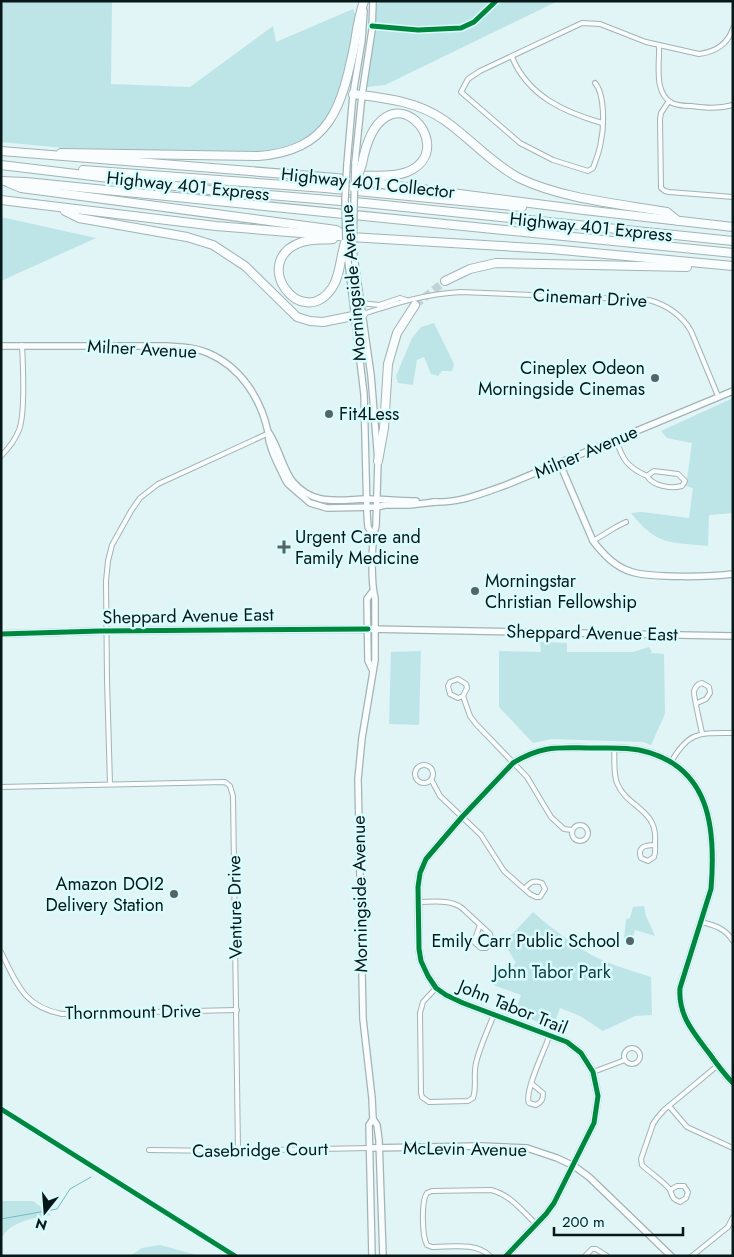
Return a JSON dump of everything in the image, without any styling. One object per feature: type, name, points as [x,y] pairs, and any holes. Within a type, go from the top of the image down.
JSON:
[{"type":"highway","points":[[34,154],[77,152],[258,156],[276,155],[302,147],[319,134],[333,116],[344,87],[355,42],[358,17],[364,1]]},
{"type":"highway","points":[[357,95],[404,102],[444,119],[506,170],[532,184],[570,194],[668,212],[678,221]]},
{"type":"highway","points":[[336,178],[344,176],[394,174],[406,172],[415,167],[423,159],[427,149],[427,142],[424,130],[413,118],[405,114],[396,114],[381,119],[370,134],[365,146],[359,164],[354,188]]},
{"type":"highway","name":"Highway 401 Collector","points":[[1,152],[336,178],[733,227]]},
{"type":"highway","points":[[1,165],[325,188],[574,212],[584,210]]},
{"type":"highway","name":"Highway 401 Express","points":[[1,165],[209,190],[365,203],[733,241]]},
{"type":"highway","points":[[3,182],[21,188],[336,230],[347,245]]},
{"type":"highway","name":"Highway 401 Express","points":[[3,182],[26,182],[733,253]]},
{"type":"highway","points":[[1,200],[207,225],[347,245]]},
{"type":"highway","points":[[58,207],[79,218],[187,237],[213,245],[245,266],[297,318],[323,322],[363,314]]},
{"type":"highway","points":[[347,245],[333,287],[319,300],[310,302],[299,301],[289,295],[281,284],[278,273],[281,259],[291,247],[304,241],[347,245],[551,249],[733,267]]},
{"type":"highway","points":[[445,281],[470,269],[496,263],[733,267]]},
{"type":"highway","points":[[378,461],[384,428],[388,364],[397,333],[415,305]]},
{"type":"main road","name":"Morningside Avenue","points":[[364,1],[357,95],[347,164],[347,245],[364,394],[368,527],[373,535]]},
{"type":"main road","name":"Morningside Avenue","points":[[359,164],[357,95],[372,30],[373,1]]},
{"type":"main road","name":"Morningside Avenue","points":[[354,188],[347,245],[363,314],[371,375],[378,461],[376,526],[373,535],[375,660],[362,738],[358,784],[362,1012],[372,1098],[372,1119],[369,1125],[372,1256]]},
{"type":"main road","name":"Milner Avenue","points":[[1,346],[167,346],[208,352],[225,362],[238,373],[256,398],[269,434],[270,444],[284,479],[310,503],[327,508],[377,507],[436,502]]},
{"type":"main road","name":"Milner Avenue","points":[[269,434],[275,442],[292,480],[301,489],[314,497],[324,500],[367,499],[450,502],[470,498],[560,464],[733,391]]},
{"type":"main road","points":[[560,464],[594,542],[611,562],[631,572],[658,575],[733,574]]},
{"type":"main road","name":"Morningside Avenue","points":[[372,669],[368,661],[367,599],[373,590]]},
{"type":"main road","name":"Sheppard Avenue East","points":[[1,634],[107,631],[375,629],[733,636]]},
{"type":"main road","name":"John Tabor Trail","points":[[506,1256],[554,1203],[591,1131],[596,1114],[598,1096],[593,1072],[581,1053],[567,1042],[454,999],[436,988],[421,961],[418,902],[420,873],[426,860],[462,817],[513,762],[530,753],[548,747],[639,750],[671,762],[693,781],[705,803],[710,819],[712,877],[711,890],[682,980],[680,1002],[688,1025],[733,1083]]},
{"type":"main road","name":"Morningside Avenue","points":[[372,1119],[377,1125],[379,1148],[383,1256]]},
{"type":"main road","name":"McLevin Avenue","points":[[370,1148],[521,1147],[540,1151],[574,1166],[598,1184],[671,1256]]},
{"type":"street","points":[[595,83],[601,95],[601,143],[591,170],[586,171],[553,160],[525,146],[461,92],[468,79],[475,74],[569,28],[587,22],[600,24],[646,42],[699,54],[707,53],[723,44],[730,36],[733,28]]},
{"type":"street","points":[[659,45],[659,82],[661,90],[669,102],[678,105],[714,109],[733,105]]},
{"type":"street","points":[[512,57],[523,78],[548,102],[573,114],[602,123]]},
{"type":"street","points":[[669,102],[660,116],[660,186],[662,190],[733,197]]},
{"type":"street","name":"Cinemart Drive","points":[[363,314],[434,294],[462,292],[649,300],[669,308],[687,323],[718,396]]},
{"type":"street","name":"Cinemart Drive","points":[[361,303],[379,305],[400,298],[408,300]]},
{"type":"street","points":[[1,456],[7,450],[19,430],[22,413],[22,345]]},
{"type":"street","points":[[1,787],[110,784],[107,631],[108,561],[112,545],[140,498],[158,484],[269,434]]},
{"type":"street","points":[[616,440],[626,463],[634,470],[647,476],[654,484],[676,487],[682,486],[685,481],[678,474],[654,471],[647,476]]},
{"type":"street","points":[[594,542],[616,526],[626,522]]},
{"type":"street","points":[[463,696],[458,698],[450,694],[448,686],[454,679],[462,680],[467,688],[463,696],[470,716],[527,777],[551,817],[564,828],[572,830]]},
{"type":"street","points":[[697,703],[706,699],[710,693],[709,687],[706,684],[699,684],[694,691],[693,698],[697,703],[702,733]]},
{"type":"street","points":[[671,762],[685,742],[702,733],[733,733]]},
{"type":"street","points":[[614,748],[615,774],[618,785],[653,823],[656,853],[652,860],[644,861],[639,854],[641,848],[655,844]]},
{"type":"street","points":[[432,780],[428,782],[418,780],[416,778],[417,768],[423,765],[430,767],[433,776],[432,780],[440,796],[481,835],[504,871],[524,889],[531,895],[538,897],[543,894],[545,889],[542,883],[535,881],[531,882],[524,889]]},
{"type":"street","name":"Venture Drive","points":[[110,784],[225,782],[230,786],[233,796],[238,1150]]},
{"type":"street","points":[[582,825],[587,829],[587,835],[583,840],[578,840],[573,837],[572,830],[576,826],[582,825]]},
{"type":"street","points":[[418,902],[452,902],[462,908],[490,934],[492,938],[491,944],[486,948],[481,948],[475,943],[480,925]]},
{"type":"street","points":[[701,922],[722,929],[733,940]]},
{"type":"street","name":"Thornmount Drive","points":[[1,952],[19,988],[30,1001],[48,1011],[62,1014],[237,1010]]},
{"type":"street","points":[[436,988],[423,1002],[420,1012],[421,1093],[422,1097],[428,1102],[468,1102],[473,1098],[475,1092],[476,1061],[494,1014]]},
{"type":"street","points":[[532,1084],[543,1093],[541,1102],[536,1105],[529,1102],[528,1099],[532,1084],[549,1034]]},
{"type":"street","points":[[629,1049],[637,1050],[641,1055],[639,1061],[635,1064],[628,1063],[625,1060],[625,1052],[629,1049]]},
{"type":"street","points":[[593,1072],[625,1060]]},
{"type":"street","points":[[670,1190],[677,1186],[684,1186],[688,1192],[686,1198],[682,1201],[677,1201],[671,1197],[670,1190],[646,1169],[641,1162],[653,1124],[669,1106],[718,1066]]},
{"type":"street","points":[[669,1106],[687,1128],[733,1148]]},
{"type":"street","name":"Casebridge Court","points":[[149,1150],[370,1148]]},
{"type":"street","points":[[490,1256],[485,1251],[476,1247],[432,1247],[427,1245],[424,1236],[424,1200],[427,1193],[432,1191],[491,1190],[510,1198],[536,1224]]},
{"type":"street","points":[[692,1256],[728,1227],[733,1217]]},
{"type":"street","points":[[585,1256],[592,1249],[596,1248],[607,1256]]},
{"type":"green space","points":[[1,1],[112,1],[111,84],[190,87],[273,26],[276,42],[353,9],[357,19],[339,89],[329,116],[308,138],[280,150],[259,152],[64,148],[1,142]]},
{"type":"green space","points":[[383,1],[558,1],[385,85],[366,87],[377,4]]},
{"type":"green space","points":[[1,217],[96,238],[1,281]]},
{"type":"green space","points":[[434,323],[454,364],[452,371],[442,371],[438,376],[431,374],[424,357],[417,360],[413,385],[398,383],[396,376],[412,338],[421,327]]},
{"type":"green space","points":[[733,398],[733,513],[709,515],[708,546],[674,543],[657,537],[640,524],[631,513],[642,512],[689,518],[693,488],[686,486],[692,443],[667,438],[661,431]]},
{"type":"green space","points":[[540,642],[567,643],[567,652],[633,652],[649,647],[652,652],[650,653],[664,654],[665,714],[651,745],[643,742],[552,739],[533,743],[499,707],[499,651],[541,652]]},
{"type":"green space","points":[[421,651],[419,725],[389,724],[391,652]]},
{"type":"green space","points":[[644,906],[646,916],[655,936],[635,930],[632,941],[634,942],[633,946],[624,938],[626,919],[630,918],[633,907]]},
{"type":"green space","name":"John Tabor Park","points":[[533,912],[578,947],[597,958],[651,977],[652,1015],[635,1016],[603,1031],[580,1016],[560,1008],[553,1028],[515,1013],[521,995],[493,985],[516,963],[504,943]]},
{"type":"green space","points":[[1,1201],[33,1201],[51,1215],[16,1224],[1,1239]]},
{"type":"green space","points":[[160,1245],[200,1256],[130,1256],[142,1248]]},
{"type":"waterway","points":[[1,1219],[57,1209],[70,1189],[91,1177]]},
{"type":"tunnel","points":[[415,305],[445,281]]},
{"type":"cycle path","points":[[372,26],[418,30],[461,28],[474,22],[496,1]]},
{"type":"cycle path","points":[[1,634],[100,631],[368,629]]},
{"type":"cycle path","points":[[506,1256],[554,1203],[594,1123],[598,1096],[593,1072],[581,1053],[567,1042],[463,1003],[436,988],[421,961],[419,949],[418,887],[420,873],[426,859],[462,817],[513,763],[534,753],[552,748],[634,749],[663,758],[681,770],[695,785],[704,803],[709,823],[712,844],[711,889],[680,988],[681,1007],[692,1030],[733,1083]]},
{"type":"cycle path","points":[[1,1109],[235,1256]]},
{"type":"place","name":"Cineplex Odeon Morningside Cinemas","points":[[655,378]]},
{"type":"place","name":"Fit4Less","points":[[329,414]]},
{"type":"place","name":"Urgent Care and Family Medicine","points":[[284,547]]},
{"type":"place","name":"Morningstar Christian Fellowship","points":[[475,591]]},
{"type":"place","name":"Amazon DOI2 Delivery Station","points":[[174,894]]},
{"type":"place","name":"Emily Carr Public School","points":[[630,941]]}]
